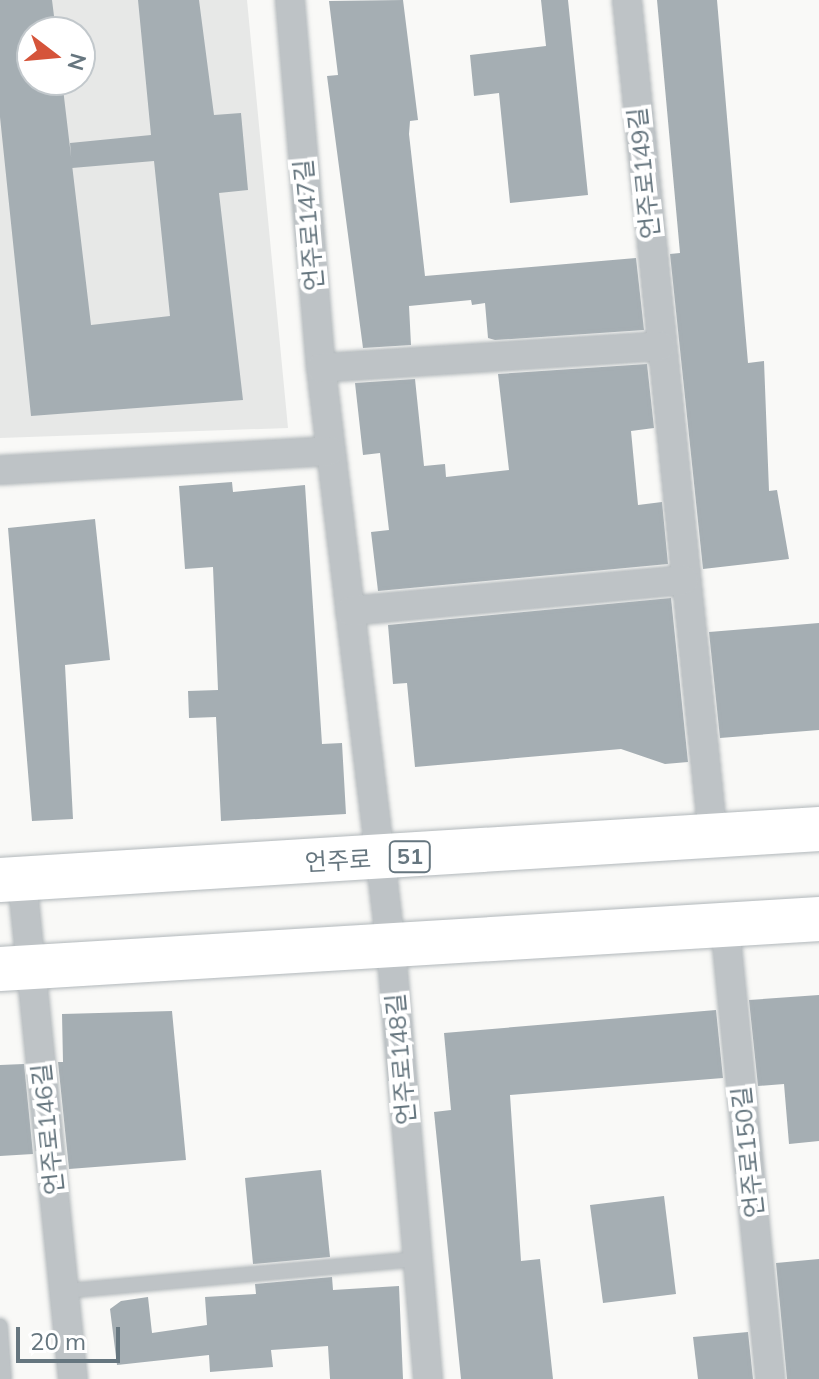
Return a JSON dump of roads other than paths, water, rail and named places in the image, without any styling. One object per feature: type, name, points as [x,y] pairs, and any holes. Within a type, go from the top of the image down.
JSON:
[{"type":"main road","name":"언주로","points":[[11,880],[819,829]]},
{"type":"main road","points":[[15,968],[819,919]]},
{"type":"street","name":"언주로147길","points":[[290,0],[329,451],[380,859]]},
{"type":"street","name":"언주로149길","points":[[627,0],[684,580],[713,836]]},
{"type":"street","points":[[321,368],[660,346]]},
{"type":"street","points":[[0,470],[329,451]]},
{"type":"street","points":[[350,611],[684,580]]},
{"type":"street","name":"언주로148길","points":[[380,859],[420,1259],[428,1379]]},
{"type":"street","name":"언주로146길","points":[[11,880],[15,968],[66,1291],[73,1379]]},
{"type":"street","name":"언주로150길","points":[[725,926],[770,1379]]},
{"type":"lane","points":[[66,1291],[420,1259]]},
{"type":"lane","points":[[0,1326],[4,1379]]}]
